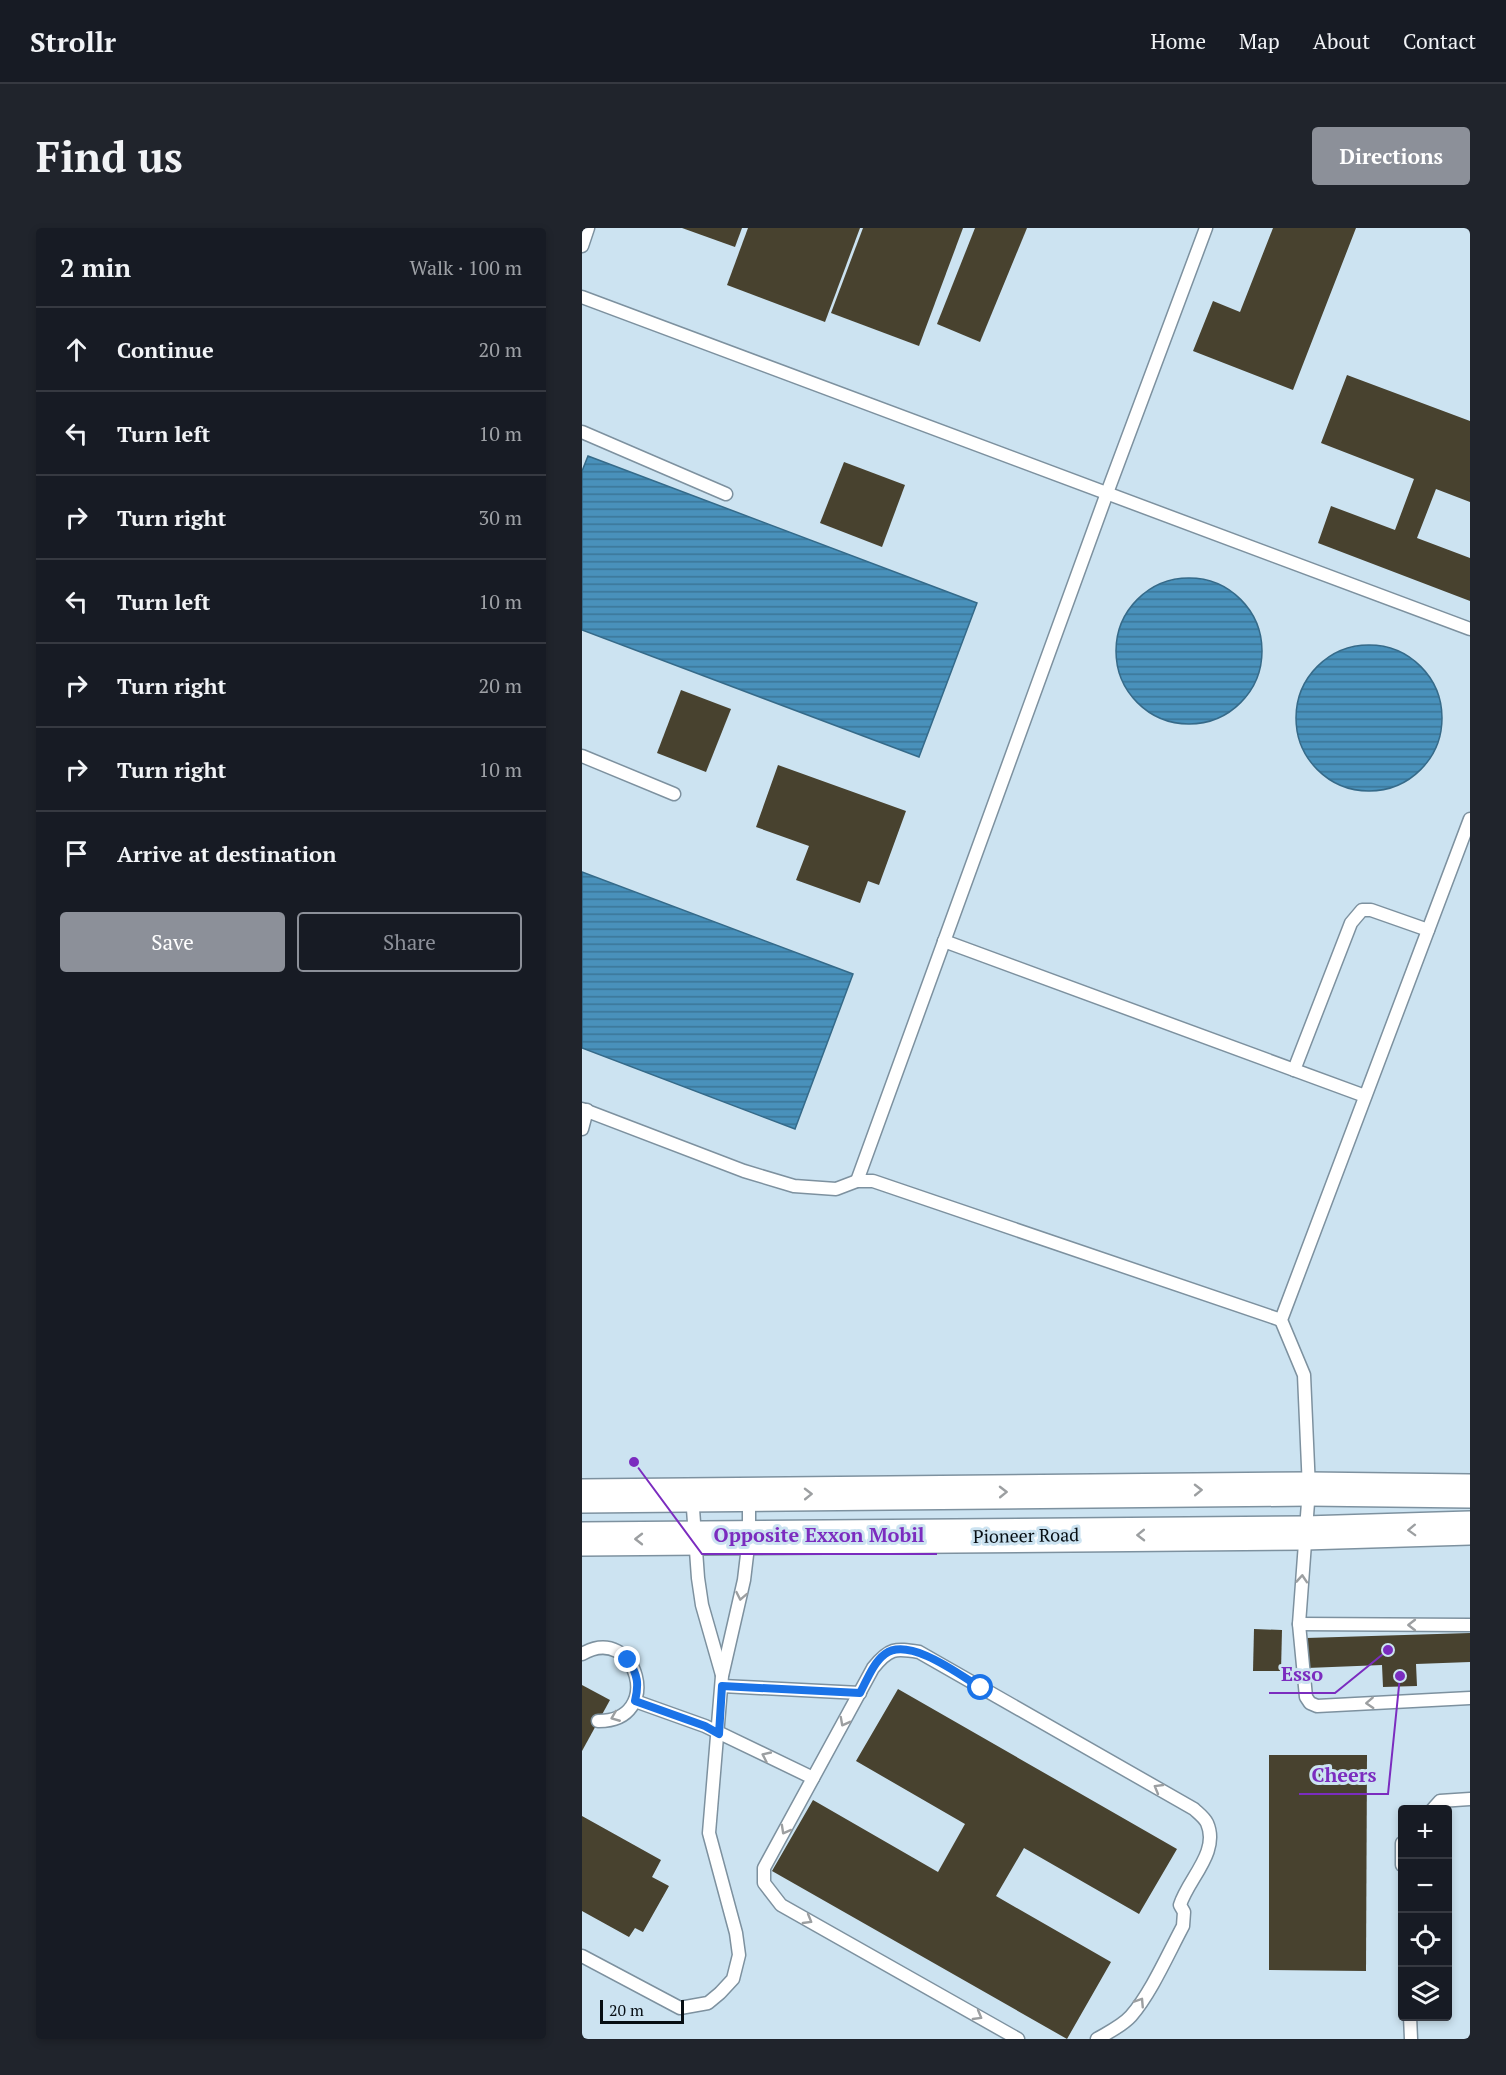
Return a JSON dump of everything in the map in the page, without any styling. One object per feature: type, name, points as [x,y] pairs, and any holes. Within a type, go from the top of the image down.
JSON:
[{"type":"main road","points":[[582,1496],[1309,1489],[1470,1491]]},
{"type":"main road","name":"Pioneer Road","points":[[582,1539],[1305,1533],[1470,1528]]},
{"type":"lane","points":[[582,246],[588,228]]},
{"type":"lane","points":[[857,1181],[1206,228]]},
{"type":"lane","points":[[582,297],[1470,629]]},
{"type":"lane","points":[[582,432],[726,494]]},
{"type":"lane","points":[[582,756],[674,794]]},
{"type":"lane","points":[[1470,819],[1281,1320],[1304,1376],[1309,1489],[1299,1624],[1304,1690],[1310,1703],[1317,1706],[1470,1698]]},
{"type":"lane","points":[[1294,1070],[1350,922],[1362,910],[1371,910],[1428,930]]},
{"type":"lane","points":[[944,941],[1365,1096]]},
{"type":"lane","points":[[582,1129],[585,1109],[744,1171],[794,1186],[836,1189],[857,1181],[873,1181],[1281,1320]]},
{"type":"lane","points":[[582,1956],[680,2008],[708,2003],[733,1979],[739,1955],[736,1933],[709,1833],[722,1681],[742,1590],[749,1538],[749,1494]]},
{"type":"lane","points":[[692,1495],[702,1605],[722,1681]]},
{"type":"lane","points":[[1299,1624],[1470,1625]]},
{"type":"lane","points":[[582,1654],[589,1650],[603,1648],[617,1652],[628,1660],[636,1672],[638,1687],[635,1701],[626,1712],[614,1720],[598,1721]]},
{"type":"lane","points":[[1018,2039],[781,1905],[764,1883],[764,1868],[873,1668],[884,1655],[892,1650],[903,1649],[919,1652],[1194,1809],[1206,1821],[1211,1837],[1206,1855],[1182,1897],[1180,1905],[1184,1912],[1183,1926],[1142,2001],[1131,2016],[1116,2029],[1096,2039]]},
{"type":"lane","points":[[722,1681],[860,1693]]},
{"type":"lane","points":[[635,1701],[705,1726],[813,1778]]},
{"type":"lane","points":[[1436,1805],[1440,1801],[1470,1799]]},
{"type":"lane","points":[[1410,2021],[1411,2039]]},
{"type":"water","points":[[588,456],[977,603],[919,757],[582,630],[582,471]]},
{"type":"water","points":[[1189,578],[1217,583],[1241,599],[1257,623],[1262,651],[1257,679],[1241,703],[1217,719],[1189,724],[1161,719],[1137,703],[1121,679],[1116,651],[1121,623],[1137,599],[1161,583]]},
{"type":"water","points":[[1369,645],[1397,650],[1421,666],[1437,690],[1442,718],[1437,746],[1421,770],[1397,786],[1369,791],[1341,786],[1317,770],[1301,746],[1296,718],[1301,690],[1317,666],[1341,650]]},
{"type":"water","points":[[582,872],[853,974],[795,1129],[582,1048]]},
{"type":"building","points":[[682,228],[742,228],[735,247]]},
{"type":"building","points":[[748,228],[860,228],[825,322],[727,285]]},
{"type":"building","points":[[863,228],[963,228],[919,346],[831,313]]},
{"type":"building","points":[[975,228],[1027,228],[980,342],[937,324]]},
{"type":"building","points":[[1273,228],[1356,228],[1293,390],[1193,351],[1213,301],[1240,312]]},
{"type":"building","points":[[1347,375],[1470,421],[1470,502],[1436,489],[1417,538],[1470,558],[1470,601],[1318,543],[1331,506],[1395,530],[1414,479],[1321,443]]},
{"type":"building","points":[[844,462],[905,485],[882,547],[820,523]]},
{"type":"building","points":[[681,690],[731,709],[706,772],[657,753]]},
{"type":"building","points":[[778,765],[906,811],[879,885],[868,881],[860,903],[796,880],[809,846],[756,827]]},
{"type":"building","points":[[1254,1629],[1282,1630],[1281,1671],[1253,1671]]},
{"type":"building","points":[[1470,1633],[1470,1662],[1416,1664],[1417,1686],[1383,1687],[1382,1665],[1307,1668],[1306,1638]]},
{"type":"building","points":[[582,1685],[610,1700],[582,1751]]},
{"type":"building","points":[[898,1689],[1177,1849],[1139,1914],[1024,1848],[996,1896],[1111,1962],[1067,2039],[772,1871],[813,1800],[938,1872],[965,1824],[856,1761]]},
{"type":"building","points":[[1269,1755],[1367,1755],[1366,1971],[1269,1970]]},
{"type":"building","points":[[582,1816],[661,1860],[652,1877],[669,1886],[643,1932],[635,1928],[629,1937],[582,1911]]},
{"type":"place","name":"Opposite Exxon Mobil","points":[[634,1462]]},
{"type":"place","name":"Esso","points":[[1388,1650]]},
{"type":"place","name":"Cheers","points":[[1400,1676]]},
{"type":"route","points":[[628,1660],[636,1672],[638,1687],[635,1701],[705,1726],[719,1734],[722,1686],[860,1693],[873,1668],[884,1655],[892,1650],[903,1649],[919,1652],[981,1688]]}]
